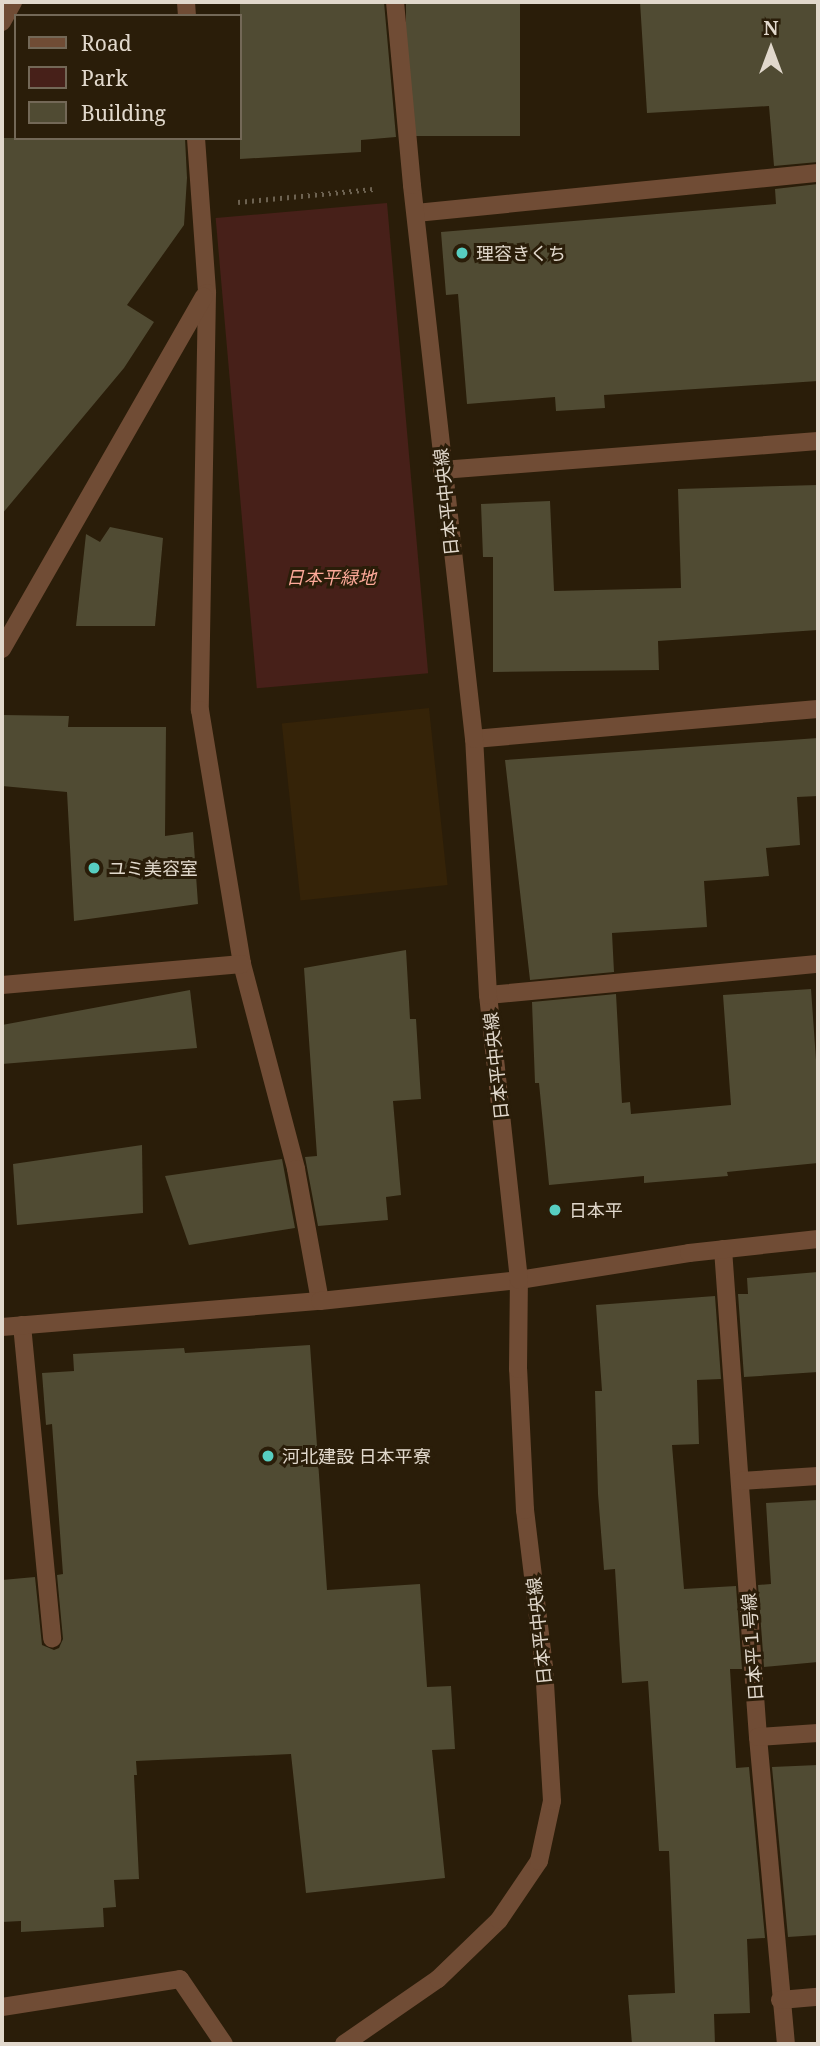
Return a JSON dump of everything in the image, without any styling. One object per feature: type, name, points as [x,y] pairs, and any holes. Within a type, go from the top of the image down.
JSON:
[{"type":"street","points":[[2,22],[13,2]]},
{"type":"street","name":"日本平中央線","points":[[344,2044],[438,1979],[499,1920],[539,1861],[552,1801],[544,1667],[525,1510],[518,1369],[519,1280],[488,995],[474,739],[442,470],[395,2]]},
{"type":"street","points":[[196,140],[206,293],[200,710],[242,964],[296,1169],[320,1301]]},
{"type":"street","points":[[416,213],[818,173]]},
{"type":"street","points":[[2,649],[206,293]]},
{"type":"street","points":[[442,470],[818,441]]},
{"type":"street","points":[[474,739],[818,709]]},
{"type":"street","points":[[2,985],[242,964]]},
{"type":"street","points":[[488,995],[818,964]]},
{"type":"street","points":[[2,1327],[320,1301],[519,1280],[723,1249],[818,1239]]},
{"type":"street","name":"日本平１号線","points":[[723,1249],[758,1737],[786,2044]]},
{"type":"street","points":[[22,1325],[52,1639]]},
{"type":"street","points":[[741,1481],[818,1476]]},
{"type":"street","points":[[758,1737],[818,1733]]},
{"type":"street","points":[[2,2007],[180,1979],[224,2044]]},
{"type":"street","points":[[780,2000],[818,1997]]},
{"type":"path","points":[[201,205],[412,185]]},
{"type":"shaded area","points":[[429,708],[448,885],[300,900],[282,723]]},
{"type":"green space","name":"日本平緑地","points":[[387,203],[428,673],[257,688],[216,218]]},
{"type":"building","points":[[240,2],[384,2],[396,137],[361,140],[361,152],[240,159]]},
{"type":"building","points":[[406,2],[520,2],[520,136],[406,136]]},
{"type":"building","points":[[640,2],[818,2],[818,162],[774,166],[769,106],[647,113]]},
{"type":"building","points":[[2,138],[185,140],[187,178],[184,225],[127,305],[154,322],[124,368],[2,514]]},
{"type":"building","points":[[818,184],[818,381],[604,395],[605,408],[556,411],[555,397],[467,404],[458,294],[446,295],[441,232],[776,204],[775,189]]},
{"type":"building","points":[[818,485],[818,630],[658,641],[659,670],[493,672],[493,557],[483,557],[481,504],[550,501],[554,591],[681,588],[678,489]]},
{"type":"building","points":[[110,527],[163,538],[155,626],[76,626],[86,534],[100,542]]},
{"type":"building","points":[[2,715],[69,716],[68,727],[166,727],[165,836],[193,832],[198,904],[74,921],[67,792],[2,786]]},
{"type":"building","points":[[818,738],[818,796],[797,797],[800,845],[766,848],[769,876],[704,881],[707,927],[612,933],[614,972],[530,980],[505,760]]},
{"type":"building","points":[[406,950],[410,1019],[416,1019],[421,1099],[393,1101],[401,1195],[386,1197],[388,1220],[318,1226],[305,1157],[317,1156],[304,968]]},
{"type":"building","points":[[811,989],[818,1088],[818,1163],[727,1172],[728,1176],[644,1183],[644,1176],[549,1185],[539,1083],[535,1083],[532,1002],[616,994],[622,1103],[630,1102],[631,1114],[731,1105],[723,995]]},
{"type":"building","points":[[190,990],[197,1048],[2,1064],[2,1025]]},
{"type":"building","points":[[142,1145],[143,1213],[17,1225],[13,1164]]},
{"type":"building","points":[[282,1159],[295,1228],[189,1245],[165,1176]]},
{"type":"building","points":[[818,1272],[818,1372],[744,1377],[738,1294],[748,1294],[747,1278]]},
{"type":"building","points":[[715,1296],[721,1379],[697,1380],[699,1444],[672,1445],[684,1589],[736,1586],[742,1669],[730,1669],[736,1768],[749,1767],[765,1938],[747,1939],[750,2013],[714,2014],[715,2044],[632,2044],[628,1995],[675,1993],[669,1851],[659,1851],[648,1681],[622,1683],[615,1569],[604,1570],[598,1494],[595,1391],[602,1391],[596,1305]]},
{"type":"building","points":[[310,1345],[327,1590],[420,1584],[427,1687],[451,1686],[455,1749],[432,1750],[445,1878],[306,1893],[291,1754],[136,1761],[137,1775],[134,1775],[139,1879],[114,1880],[116,1907],[103,1908],[104,1927],[21,1932],[21,1921],[2,1922],[2,1580],[35,1577],[42,1645],[54,1650],[59,1648],[63,1639],[57,1575],[63,1574],[52,1424],[46,1425],[42,1373],[74,1371],[73,1354],[184,1348],[185,1353]]},
{"type":"building","points":[[818,1500],[818,1662],[764,1667],[758,1585],[771,1584],[766,1503]]},
{"type":"building","points":[[818,1765],[818,1935],[788,1937],[772,1767]]},
{"type":"place","name":"理容きくち","points":[[462,253]]},
{"type":"place","name":"ユミ美容室","points":[[94,868]]},
{"type":"place","name":"日本平","points":[[555,1210]]},
{"type":"place","name":"河北建設 日本平寮","points":[[268,1456]]}]
